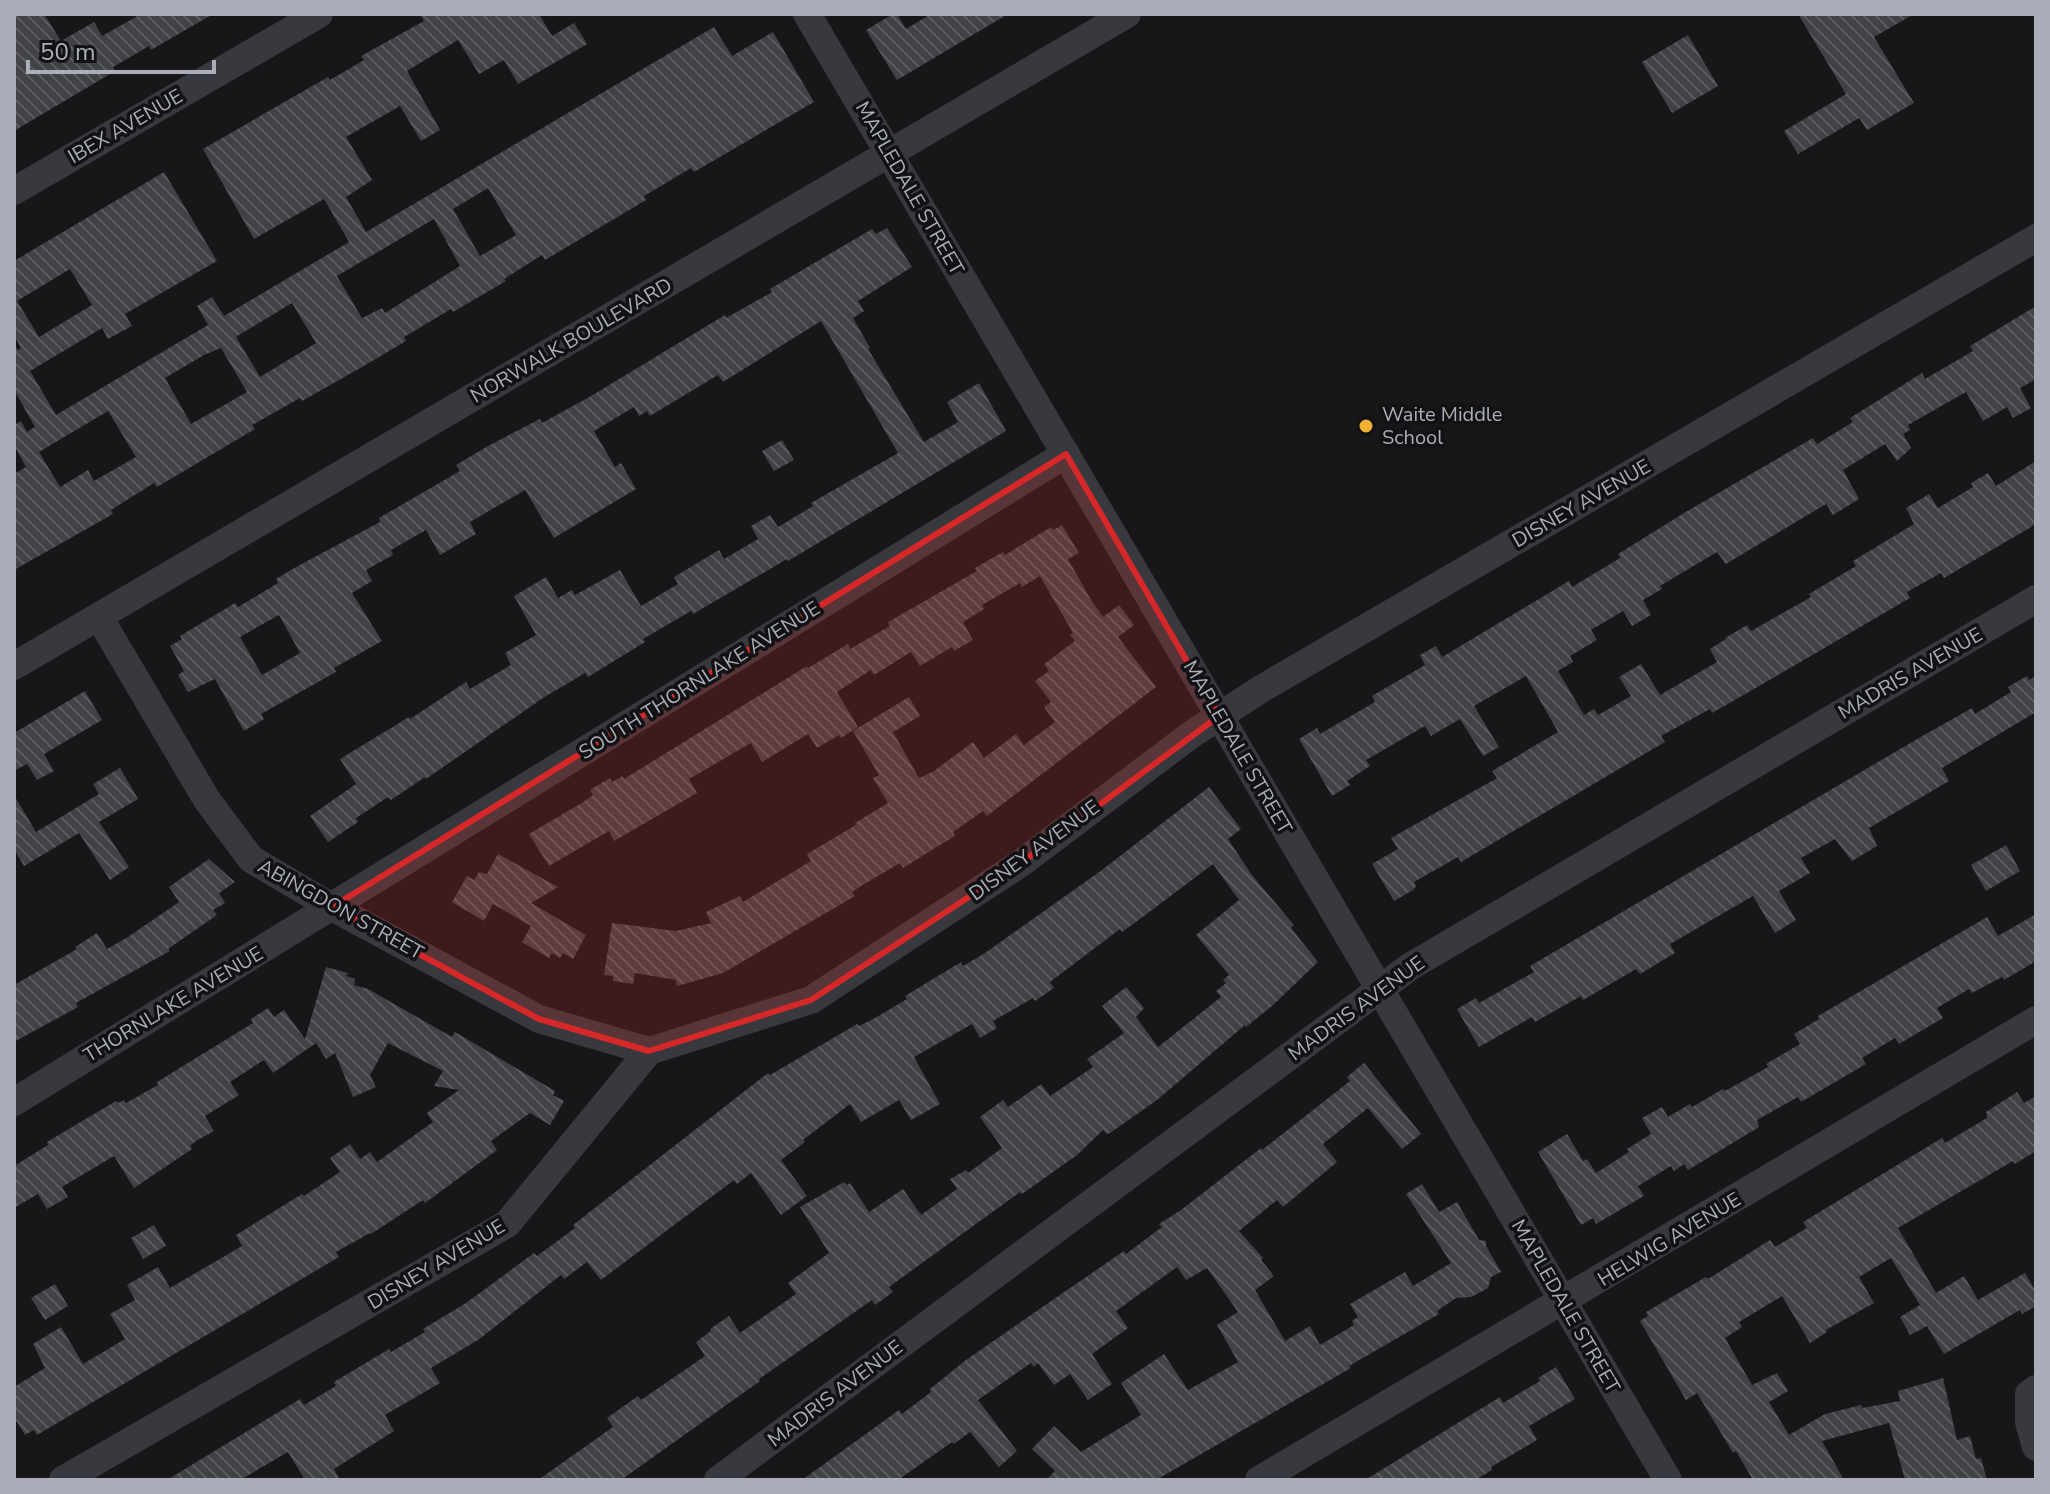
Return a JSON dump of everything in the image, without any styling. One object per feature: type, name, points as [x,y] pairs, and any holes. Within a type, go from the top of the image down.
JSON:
[{"type":"street","name":"IBEX AVENUE","points":[[14,191],[319,14]]},
{"type":"street","name":"MAPLEDALE STREET","points":[[807,14],[1668,1480]]},
{"type":"street","name":"NORWALK BOULEVARD","points":[[14,666],[1127,14]]},
{"type":"street","name":"DISNEY AVENUE","points":[[63,1480],[507,1224],[649,1051],[811,1000],[1021,863],[1219,716],[2036,238]]},
{"type":"street","name":"SOUTH THORNLAKE AVENUE","points":[[332,907],[1066,454]]},
{"type":"street","name":"MADRIS AVENUE","points":[[718,1480],[1411,966],[2036,599]]},
{"type":"street","name":"ABINGDON STREET","points":[[99,617],[207,800],[251,859],[332,907],[539,1019],[649,1051]]},
{"type":"street","name":"THORNLAKE AVENUE","points":[[14,1102],[332,907]]},
{"type":"street","name":"HELWIG AVENUE","points":[[1259,1480],[2036,1020]]},
{"type":"street","points":[[2036,1389],[2029,1394],[2029,1422],[2036,1447]]},
{"type":"highlighted area","points":[[1066,454],[1219,716],[1021,863],[811,1000],[649,1051],[539,1019],[332,907]]},
{"type":"building","points":[[14,14],[44,14],[61,41],[94,22],[102,36],[141,14],[213,14],[151,50],[149,46],[113,67],[115,71],[14,131]]},
{"type":"building","points":[[420,14],[539,14],[552,36],[574,23],[587,44],[518,84],[504,60],[479,74],[458,40],[407,71],[440,130],[421,141],[400,106],[346,137],[372,180],[346,197],[366,232],[714,27],[732,56],[773,32],[814,102],[694,172],[691,168],[644,196],[646,200],[545,260],[542,255],[504,279],[506,281],[404,337],[406,341],[302,401],[300,398],[252,425],[255,429],[157,487],[154,483],[111,510],[113,514],[14,570],[14,474],[26,467],[14,445],[14,425],[21,421],[27,432],[35,427],[14,390],[14,344],[18,350],[21,348],[14,335],[14,261],[164,172],[217,261],[125,314],[132,326],[108,339],[102,328],[30,371],[56,415],[208,325],[197,306],[212,297],[224,316],[349,242],[324,199],[254,239],[203,149],[328,77],[330,80],[364,60],[361,56],[424,21]],"holes":[[[488,188],[516,235],[480,256],[453,209]],[[434,219],[460,266],[385,313],[382,308],[362,318],[337,276]],[[70,269],[92,305],[39,337],[17,301]],[[292,303],[316,343],[260,377],[236,337]],[[221,348],[247,392],[191,424],[165,378]],[[108,411],[136,457],[94,481],[88,470],[60,487],[39,452]]]},
{"type":"building","points":[[897,14],[906,29],[931,14],[1008,14],[897,80],[866,30]]},
{"type":"building","points":[[1798,14],[1914,14],[1874,37],[1914,103],[1867,130],[1859,118],[1798,154],[1784,131],[1846,94]]},
{"type":"building","points":[[1688,35],[1718,86],[1672,113],[1642,62]]},
{"type":"building","points":[[887,228],[912,267],[858,301],[864,311],[853,318],[924,442],[958,422],[947,402],[979,383],[1006,431],[788,561],[643,639],[645,642],[588,677],[585,673],[543,698],[426,779],[391,800],[388,797],[356,818],[358,822],[328,842],[310,816],[356,784],[340,759],[466,682],[470,689],[511,665],[505,653],[536,635],[514,596],[546,577],[558,598],[572,590],[575,595],[620,570],[641,606],[678,584],[674,577],[719,550],[724,559],[758,539],[751,526],[770,515],[778,527],[813,506],[811,503],[898,453],[821,321],[723,382],[718,375],[650,416],[647,411],[639,416],[634,407],[594,431],[615,467],[621,463],[636,489],[554,538],[525,490],[470,522],[476,534],[440,555],[426,530],[391,550],[393,555],[366,570],[372,581],[352,593],[382,641],[334,668],[336,672],[261,714],[264,719],[244,731],[215,679],[188,692],[178,675],[184,671],[170,646],[182,639],[180,636],[235,603],[238,607],[278,583],[276,579],[296,567],[380,522],[379,518],[460,471],[456,465],[488,446],[540,419],[542,423],[591,396],[725,315],[726,318],[772,292],[770,289],[872,229],[876,234]],"holes":[[[279,615],[300,653],[262,675],[240,637]]]},
{"type":"building","points":[[2036,306],[2036,379],[2020,388],[2031,408],[2013,418],[2007,407],[1983,421],[1966,392],[1908,425],[1910,430],[1903,434],[1911,448],[1897,461],[1885,444],[1843,470],[1859,499],[1833,515],[1826,504],[1726,564],[1717,552],[1660,586],[1662,589],[1643,600],[1651,615],[1632,626],[1623,611],[1591,630],[1597,640],[1570,656],[1573,662],[1558,671],[1584,715],[1594,709],[1598,715],[1631,696],[1619,677],[1641,664],[1660,695],[1717,662],[1710,649],[1725,638],[1747,625],[1751,631],[1811,597],[1809,594],[1856,566],[1853,561],[1914,524],[1906,508],[1929,494],[1938,508],[1973,487],[1971,483],[1988,473],[1996,486],[2036,461],[2036,524],[1944,578],[1941,573],[1907,592],[1910,598],[1712,713],[1710,709],[1661,736],[1665,742],[1461,862],[1458,857],[1414,882],[1416,886],[1413,890],[1394,901],[1372,864],[1398,849],[1391,838],[1497,778],[1492,771],[1558,732],[1526,676],[1474,706],[1499,747],[1483,756],[1460,719],[1431,736],[1425,726],[1366,760],[1370,766],[1347,781],[1350,785],[1332,796],[1299,739],[1317,728],[1320,734],[1375,702],[1372,696],[1425,665],[1420,655],[1436,646],[1442,657],[1569,581],[1572,587],[1684,513],[1813,438],[1817,444],[1853,422],[1850,418],[1922,373],[1925,379],[1973,351],[1970,346]]},
{"type":"building","points":[[782,440],[794,460],[774,471],[762,451]]},
{"type":"building","points":[[1062,525],[1079,553],[1068,559],[1091,600],[1103,617],[1119,605],[1134,625],[1118,637],[1156,687],[987,816],[983,811],[953,832],[955,836],[903,868],[900,863],[861,886],[852,892],[855,896],[723,973],[677,986],[676,980],[635,973],[633,984],[613,981],[613,976],[604,975],[612,923],[676,931],[711,923],[706,912],[740,896],[743,902],[811,861],[807,854],[888,803],[873,778],[879,775],[853,731],[909,697],[920,716],[893,732],[919,778],[934,771],[973,742],[984,758],[1016,734],[1024,745],[1055,722],[1044,707],[1051,702],[1035,681],[1049,671],[1044,664],[1075,641],[1070,635],[1073,633],[1040,576],[1022,587],[1020,583],[982,605],[984,609],[963,622],[973,640],[954,651],[952,647],[920,666],[911,652],[874,675],[871,670],[837,692],[858,727],[841,738],[839,735],[817,748],[808,734],[762,762],[751,743],[689,779],[697,793],[614,841],[609,831],[549,866],[529,834],[585,801],[593,795],[590,790],[610,778],[612,782],[623,776],[624,779],[807,666],[848,644],[850,649],[890,626],[888,622],[977,571],[975,568],[1003,552],[1005,555],[1051,527],[1053,530]]},
{"type":"building","points":[[2027,676],[2029,680],[2036,676],[2036,712],[1942,768],[1949,781],[1869,828],[1877,846],[1852,861],[1835,839],[1801,858],[1810,873],[1779,891],[1796,920],[1775,933],[1753,896],[1670,944],[1675,953],[1640,974],[1636,969],[1583,1000],[1581,996],[1535,1022],[1532,1017],[1479,1047],[1457,1009],[1476,998],[1479,1003],[1534,972],[1530,966],[1919,738],[1972,708],[1975,714],[2011,692],[2008,687]]},
{"type":"building","points":[[85,691],[102,720],[44,754],[54,771],[37,780],[27,764],[14,771],[14,733]]},
{"type":"building","points":[[120,768],[138,799],[99,822],[129,867],[110,880],[79,833],[24,866],[14,849],[14,795],[36,832],[99,794],[93,784]]},
{"type":"building","points":[[1209,787],[1241,829],[1228,839],[1251,874],[1294,925],[1291,928],[1318,962],[1272,1006],[1157,1100],[1110,1133],[1103,1130],[1077,1155],[1022,1194],[1020,1192],[889,1287],[893,1292],[875,1305],[872,1300],[621,1480],[538,1480],[613,1427],[607,1418],[638,1396],[641,1400],[705,1356],[696,1342],[710,1329],[729,1316],[740,1333],[796,1294],[788,1283],[829,1253],[800,1207],[844,1182],[847,1185],[850,1183],[869,1212],[903,1189],[921,1215],[957,1189],[950,1179],[966,1170],[968,1173],[1002,1148],[980,1117],[1003,1100],[1008,1107],[1041,1084],[1050,1096],[1093,1067],[1087,1059],[1124,1033],[1102,1006],[1126,987],[1144,1008],[1136,1017],[1158,1047],[1221,997],[1216,991],[1226,983],[1223,980],[1229,975],[1196,935],[1239,900],[1213,864],[1050,982],[1054,988],[993,1021],[997,1028],[980,1038],[972,1024],[914,1057],[940,1104],[911,1120],[899,1100],[861,1122],[850,1104],[803,1140],[805,1142],[781,1160],[807,1196],[781,1215],[751,1173],[737,1184],[734,1180],[601,1280],[587,1262],[564,1279],[561,1275],[478,1340],[431,1368],[440,1383],[385,1415],[394,1431],[334,1469],[340,1480],[305,1480],[288,1452],[240,1480],[167,1480],[300,1399],[304,1405],[336,1386],[334,1382],[389,1349],[391,1352],[425,1332],[423,1329],[575,1228],[573,1225],[768,1073],[770,1075],[857,1024],[859,1026],[875,1018],[961,962],[963,966],[985,953],[1102,870]]},
{"type":"building","points":[[2006,845],[2020,871],[1986,891],[1971,865]]},
{"type":"building","points":[[498,854],[558,887],[531,903],[586,935],[573,959],[563,953],[560,958],[552,953],[549,958],[522,942],[531,926],[493,904],[484,921],[452,902],[467,876],[474,880],[479,872],[487,874]]},
{"type":"building","points":[[209,859],[235,882],[219,893],[225,903],[213,910],[217,915],[168,949],[170,951],[76,1003],[78,1007],[14,1042],[14,985],[77,949],[75,947],[97,933],[107,949],[128,937],[179,902],[169,887]]},
{"type":"building","points":[[2036,914],[2036,961],[2004,980],[2002,977],[1972,993],[1969,989],[1937,1008],[1943,1018],[1899,1044],[1895,1038],[1862,1058],[1866,1064],[1801,1102],[1798,1097],[1757,1120],[1759,1127],[1688,1170],[1684,1164],[1674,1171],[1671,1166],[1638,1186],[1644,1196],[1596,1224],[1593,1218],[1581,1225],[1538,1152],[1567,1134],[1583,1161],[1587,1159],[1596,1173],[1651,1134],[1642,1118],[1662,1107],[1668,1117],[1768,1067],[1766,1064],[1800,1044],[1794,1034],[1819,1019],[1818,1016],[1987,917],[1998,936]]},
{"type":"building","points":[[326,967],[348,973],[346,976],[355,979],[354,985],[368,989],[452,1037],[455,1032],[555,1091],[553,1095],[564,1101],[550,1125],[530,1113],[491,1141],[497,1150],[425,1203],[423,1200],[371,1234],[336,1252],[339,1257],[37,1435],[34,1430],[25,1435],[14,1417],[14,1387],[45,1368],[33,1344],[61,1327],[83,1364],[125,1339],[110,1314],[135,1300],[127,1285],[158,1267],[170,1288],[242,1246],[236,1235],[340,1172],[330,1158],[350,1144],[360,1159],[370,1152],[377,1162],[433,1122],[427,1113],[459,1090],[434,1086],[443,1071],[388,1043],[370,1075],[376,1087],[353,1097],[335,1053],[326,1059],[316,1043],[273,1073],[264,1060],[230,1082],[239,1095],[205,1116],[214,1131],[134,1188],[114,1156],[62,1187],[68,1197],[47,1209],[38,1194],[14,1208],[14,1166],[48,1145],[47,1142],[116,1101],[124,1100],[126,1103],[158,1085],[157,1082],[253,1023],[251,1019],[268,1008],[274,1017],[284,1010],[305,1039]]},
{"type":"building","points":[[1364,1063],[1421,1134],[1402,1149],[1368,1108],[1323,1144],[1337,1162],[1283,1207],[1277,1200],[1239,1231],[1274,1276],[1255,1290],[1285,1341],[1310,1326],[1320,1345],[1354,1325],[1352,1321],[1358,1317],[1350,1304],[1405,1272],[1413,1286],[1451,1263],[1406,1194],[1422,1184],[1439,1212],[1434,1215],[1457,1202],[1479,1240],[1486,1241],[1501,1272],[1491,1277],[1488,1288],[1471,1297],[1456,1298],[1437,1311],[1439,1314],[1349,1366],[1351,1368],[1156,1480],[1046,1480],[1055,1471],[1032,1449],[1054,1426],[1081,1452],[1141,1415],[1121,1383],[1164,1354],[1188,1390],[1238,1362],[1217,1325],[1238,1312],[1207,1268],[1186,1280],[1177,1267],[1116,1311],[1128,1328],[1092,1354],[1112,1384],[1088,1400],[1070,1374],[1054,1385],[1038,1363],[1034,1367],[1031,1363],[978,1400],[1017,1451],[999,1467],[970,1432],[898,1480],[802,1480],[899,1410],[902,1414],[966,1360],[1124,1251],[1126,1254],[1162,1227],[1159,1224],[1262,1150],[1350,1081],[1347,1077]]},
{"type":"building","points":[[2017,1092],[2024,1103],[2036,1096],[2036,1151],[2015,1164],[2013,1161],[1898,1228],[1936,1293],[1964,1276],[1978,1300],[2025,1273],[2036,1292],[2036,1306],[2022,1314],[2020,1310],[1944,1354],[1927,1326],[1910,1335],[1900,1317],[1920,1305],[1891,1258],[1859,1277],[1874,1303],[1826,1330],[1810,1343],[1782,1296],[1739,1322],[1742,1327],[1725,1338],[1752,1385],[1777,1373],[1788,1391],[1769,1402],[1789,1435],[1825,1414],[1861,1405],[1862,1408],[1900,1401],[1898,1391],[1943,1378],[1957,1440],[1970,1436],[1976,1459],[1981,1458],[1987,1480],[1905,1480],[1889,1423],[1822,1441],[1844,1480],[1753,1480],[1697,1393],[1686,1400],[1640,1321],[1648,1316],[1646,1312],[1706,1277],[1708,1279],[1770,1240],[1775,1247],[1807,1228],[1803,1222],[1942,1138],[1945,1143],[1987,1118],[1986,1112]]},
{"type":"building","points":[[154,1225],[166,1246],[143,1259],[131,1238]]},
{"type":"building","points":[[55,1284],[68,1306],[45,1320],[31,1298]]},
{"type":"building","points":[[1556,1367],[1575,1399],[1529,1426],[1537,1440],[1491,1467],[1492,1470],[1475,1480],[1365,1480],[1500,1397],[1503,1403],[1540,1381],[1538,1378]]},
{"type":"place","name":"Waite Middle School","points":[[1366,426]]}]
